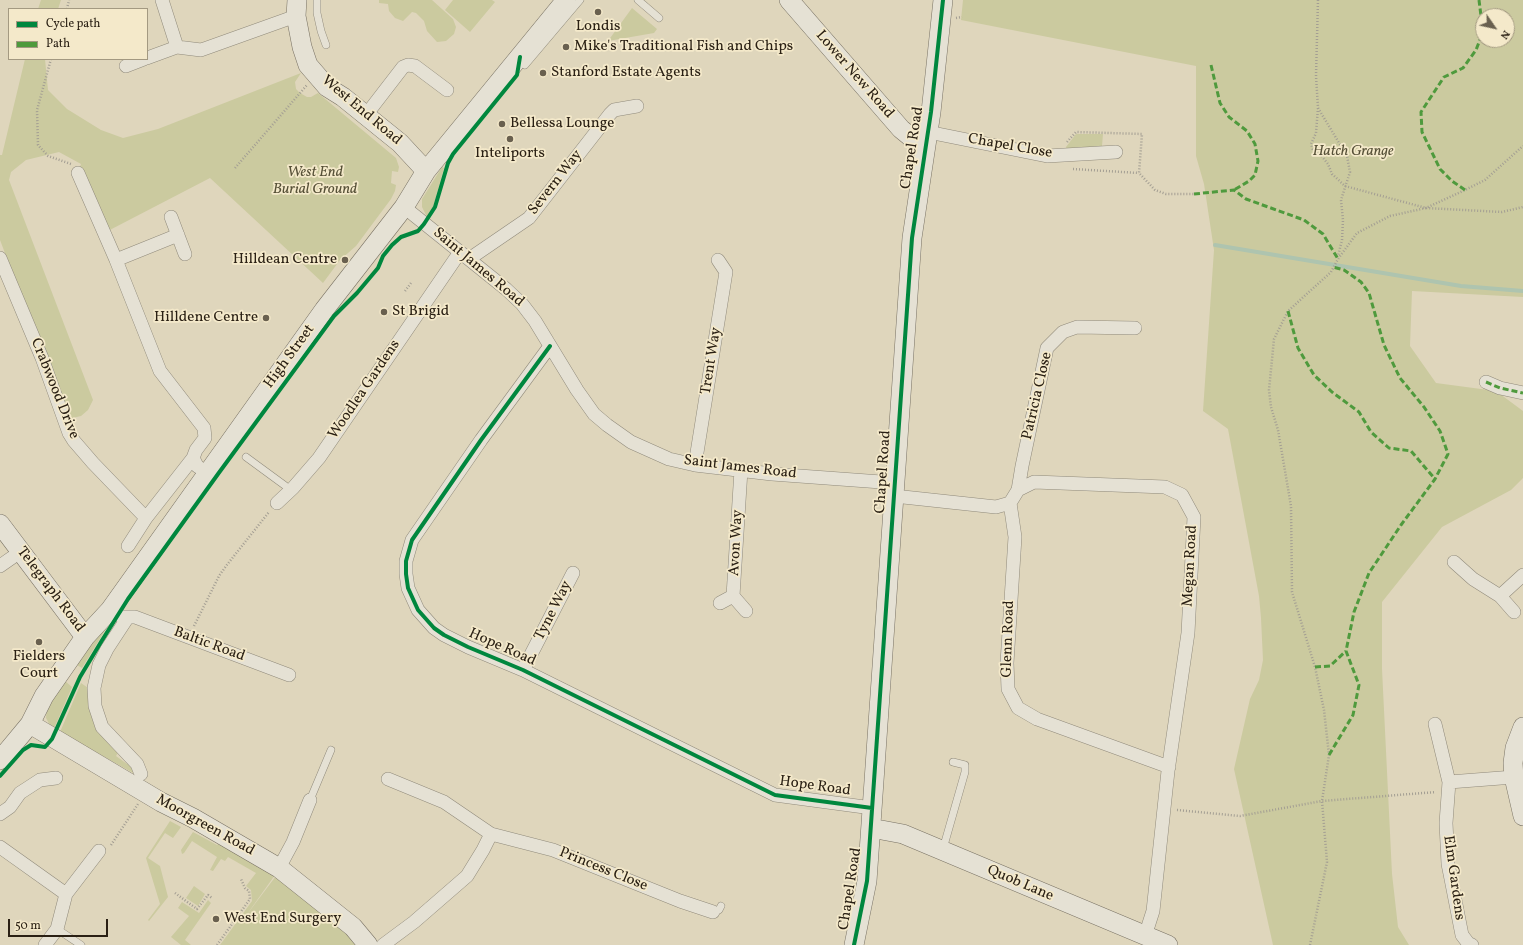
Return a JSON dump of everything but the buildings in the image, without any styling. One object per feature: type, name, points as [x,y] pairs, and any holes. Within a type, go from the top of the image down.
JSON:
[{"type":"street","points":[[162,0],[177,47]]},
{"type":"street","name":"High Street","points":[[0,760],[30,724],[44,696],[85,637],[110,610],[324,310],[404,207],[426,171],[566,0]]},
{"type":"street","name":"Lower New Road","points":[[788,0],[901,130],[912,138],[927,138]]},
{"type":"street","name":"Chapel Road","points":[[854,945],[867,881],[912,238],[937,65],[943,0]]},
{"type":"street","points":[[148,58],[177,47],[200,50],[296,8]]},
{"type":"street","name":"West End Road","points":[[296,8],[302,47],[308,65],[327,87],[366,115],[400,143],[426,171]]},
{"type":"street","points":[[126,66],[141,60]]},
{"type":"street","points":[[366,115],[403,67],[408,65],[415,66],[447,90]]},
{"type":"street","name":"Severn Way","points":[[464,256],[529,218],[610,114],[614,110],[637,106]]},
{"type":"street","name":"Chapel Close","points":[[927,138],[1047,156],[1116,152]]},
{"type":"street","points":[[78,173],[116,260],[160,370],[204,428],[205,438],[196,450],[193,458],[146,518],[128,546]]},
{"type":"street","name":"Saint James Road","points":[[404,207],[506,289],[522,304],[534,320],[594,414],[631,442],[668,459],[695,465],[895,490]]},
{"type":"street","points":[[171,218],[185,254]]},
{"type":"street","points":[[116,260],[178,235]]},
{"type":"street","name":"Woodlea Gardens","points":[[277,503],[323,461],[464,256]]},
{"type":"street","name":"Crabwood Drive","points":[[0,258],[42,358],[69,433],[93,464],[146,518]]},
{"type":"street","name":"Trent Way","points":[[695,465],[726,272],[718,260]]},
{"type":"street","name":"Patricia Close","points":[[1018,490],[1047,348],[1063,332],[1077,327],[1135,328]]},
{"type":"street","name":"Hope Road","points":[[550,346],[481,440],[412,540],[406,561],[408,588],[412,600],[418,610],[434,628],[444,635],[468,647],[523,670],[775,795],[872,808]]},
{"type":"street","points":[[1486,382],[1500,388],[1523,393]]},
{"type":"street","points":[[193,458],[197,466],[207,473]]},
{"type":"street","name":"Avon Way","points":[[741,470],[734,596],[746,611]]},
{"type":"street","name":"Megan Road","points":[[1018,490],[1034,482],[1165,487],[1182,495],[1194,517],[1188,633],[1169,766],[1153,911],[1145,936]]},
{"type":"street","points":[[895,490],[996,507],[1010,502],[1018,490]]},
{"type":"street","name":"Glenn Road","points":[[1010,502],[1015,537],[1007,663],[1008,689],[1018,708],[1037,719],[1169,766]]},
{"type":"street","name":"Telegraph Road","points":[[0,524],[85,637]]},
{"type":"street","points":[[0,566],[20,552]]},
{"type":"street","points":[[1454,562],[1473,579],[1500,596],[1514,612]]},
{"type":"street","name":"Tyne Way","points":[[523,670],[574,572]]},
{"type":"street","points":[[1500,596],[1523,575]]},
{"type":"street","points":[[720,603],[734,596]]},
{"type":"street","name":"Baltic Road","points":[[110,610],[122,617],[135,617],[289,675]]},
{"type":"street","points":[[128,617],[107,649],[99,665],[94,688],[95,706],[102,727],[137,764],[141,774]]},
{"type":"street","name":"Moorgreen Road","points":[[30,724],[155,798],[193,818],[279,868],[353,927],[368,945]]},
{"type":"street","name":"Elm Gardens","points":[[1435,724],[1449,787],[1446,823],[1448,864],[1462,935],[1468,943],[1472,945]]},
{"type":"street","points":[[1523,727],[1515,748],[1513,763],[1514,777],[1523,816]]},
{"type":"street","points":[[1449,787],[1514,777]]},
{"type":"street","points":[[0,814],[10,807],[20,793],[40,780],[56,778]]},
{"type":"street","name":"Princess Close","points":[[388,779],[444,802],[491,834],[553,850],[680,901],[717,909]]},
{"type":"street","points":[[279,868],[293,842],[310,800]]},
{"type":"street","name":"Quob Lane","points":[[871,828],[903,834],[1168,945]]},
{"type":"street","points":[[383,945],[414,922],[467,876],[484,850],[491,834]]},
{"type":"street","points":[[0,847],[66,894]]},
{"type":"street","points":[[45,945],[57,929],[66,894],[98,852]]},
{"type":"lane","points":[[317,0],[317,13],[320,31],[326,46]]},
{"type":"lane","points":[[520,57],[525,66],[580,0]]},
{"type":"lane","points":[[638,0],[659,18]]},
{"type":"lane","points":[[246,457],[291,490]]},
{"type":"lane","points":[[310,800],[330,750]]},
{"type":"lane","points":[[942,851],[965,772],[965,765],[953,762]]},
{"type":"lane","points":[[57,929],[81,945]]},
{"type":"path","points":[[1318,0],[1316,49],[1318,108],[1316,133],[1311,144],[1314,150],[1320,154],[1328,164],[1332,174],[1345,186],[1426,208],[1502,212],[1523,207]]},
{"type":"path","points":[[51,60],[36,110],[38,145],[48,156],[77,165],[78,173]]},
{"type":"path","points":[[235,168],[308,83]]},
{"type":"path","points":[[1318,108],[1347,156],[1350,172],[1341,200],[1343,220],[1342,240],[1338,259]]},
{"type":"path","points":[[1310,945],[1327,862],[1322,801],[1329,755],[1324,710],[1315,667],[1292,592],[1291,506],[1278,430],[1271,407],[1269,390],[1274,339],[1288,311],[1331,272],[1338,259],[1357,233],[1390,216],[1426,208],[1485,180],[1523,146]]},
{"type":"path","points":[[1070,169],[1139,173]]},
{"type":"path","points":[[405,291],[410,283]]},
{"type":"path","points":[[189,637],[219,576],[277,503]]},
{"type":"path","points":[[1164,809],[1240,816],[1322,801],[1449,787]]},
{"type":"path","points":[[98,852],[108,849],[140,801]]},
{"type":"path","points":[[217,945],[250,900],[248,891],[241,879]]},
{"type":"path","points":[[175,893],[198,909],[208,895],[212,898]]},
{"type":"green space","points":[[41,0],[61,0],[58,8],[38,8]]},
{"type":"green space","points":[[379,0],[432,0],[453,19],[456,27],[454,34],[446,41],[437,42],[427,31],[424,21],[416,13],[412,12],[403,21],[395,18],[389,11],[388,4],[379,3]]},
{"type":"green space","points":[[453,0],[492,0],[495,2],[470,32],[445,10]]},
{"type":"green space","name":"Hatch Grange","points":[[963,0],[1523,0],[1523,297],[1412,291],[1410,346],[1436,383],[1496,391],[1523,411],[1523,478],[1511,490],[1442,527],[1382,602],[1382,669],[1392,874],[1398,927],[1409,945],[1273,945],[1234,769],[1250,699],[1259,680],[1263,660],[1261,618],[1259,596],[1228,429],[1203,411],[1214,250],[1204,184],[1196,156],[1196,66],[961,20]]},
{"type":"green space","points":[[632,8],[657,29],[654,33],[608,41]]},
{"type":"green space","name":"West End Burial Ground","points":[[25,60],[45,60],[48,90],[67,109],[101,130],[123,138],[158,129],[301,73],[295,82],[296,89],[300,93],[307,97],[311,97],[318,93],[396,158],[399,167],[398,172],[392,171],[391,183],[396,185],[391,199],[356,246],[340,260],[323,283],[210,178],[104,233],[78,173],[81,164],[59,152],[26,160],[11,172],[9,180],[93,400],[88,410],[81,416],[68,419],[0,240],[0,155],[2,155]]},
{"type":"green space","points":[[1076,134],[1103,134],[1102,146],[1067,151],[1066,147]]},
{"type":"green space","points":[[442,167],[444,168],[433,207],[427,217],[422,207],[422,199]]},
{"type":"green space","points":[[109,624],[82,668],[77,665],[103,628]]},
{"type":"green space","points":[[65,681],[72,687],[53,731],[46,718],[47,707]]},
{"type":"green space","points":[[81,683],[91,690],[119,751],[116,756],[127,764],[129,760],[135,774],[60,732]]},
{"type":"green space","points":[[170,821],[181,827],[173,838],[165,833],[148,858],[160,866],[168,897],[149,921],[148,920],[160,904],[146,858]]},
{"type":"green space","points":[[193,832],[217,845],[220,842],[275,875],[245,917],[276,876],[360,945],[220,945],[252,901],[251,890],[246,886],[256,873],[228,857],[225,861],[221,859],[213,871],[210,870],[217,857],[192,841],[182,854],[181,850]]},
{"type":"green space","points":[[194,886],[205,894],[198,906],[186,898]]},
{"type":"green space","points":[[208,900],[211,903],[185,940],[191,945],[181,945],[171,937],[189,916],[178,908],[182,902],[199,913]]},
{"type":"waterway","points":[[1215,245],[1461,286],[1523,291]]},
{"type":"marked path","points":[[1465,190],[1452,181],[1440,169],[1422,132],[1421,112],[1444,77],[1463,68],[1476,50],[1483,32],[1479,0]]},
{"type":"marked path","points":[[1211,65],[1220,103],[1229,117],[1247,131],[1255,144],[1258,161],[1255,175],[1249,181],[1234,190]]},
{"type":"marked path","points":[[1194,194],[1234,190],[1246,199],[1304,220],[1323,234],[1338,259]]},
{"type":"marked path","points":[[1329,755],[1353,715],[1359,685],[1346,651],[1354,612],[1369,573],[1401,525],[1435,479],[1448,454],[1440,431],[1424,407],[1400,378],[1384,345],[1369,293],[1361,282],[1344,270],[1333,267]]},
{"type":"marked path","points":[[1288,311],[1298,348],[1314,375],[1332,392],[1359,412],[1371,432],[1389,448],[1411,451],[1435,479]]},
{"type":"marked path","points":[[1486,382],[1500,388],[1523,393]]},
{"type":"marked path","points":[[1315,667],[1330,666],[1346,651]]},
{"type":"cycle path","points":[[854,945],[867,881],[912,238],[931,112],[943,0]]},
{"type":"cycle path","points":[[0,776],[23,750],[31,745],[45,747],[52,739],[80,677],[128,599],[334,316],[357,293],[378,268],[383,256],[392,245],[401,237],[418,231],[424,224],[435,207],[448,163],[453,154],[517,75],[520,57]]},
{"type":"cycle path","points":[[550,346],[481,440],[412,540],[406,561],[406,574],[408,588],[418,610],[434,628],[444,635],[468,647],[523,670],[775,795],[872,808]]},
{"type":"place","name":"Londis","points":[[598,12]]},
{"type":"place","name":"Mike's Traditional Fish and Chips","points":[[566,47]]},
{"type":"place","name":"Stanford Estate Agents","points":[[543,73]]},
{"type":"place","name":"Bellessa Lounge","points":[[502,124]]},
{"type":"place","name":"Inteliports","points":[[510,139]]},
{"type":"place","name":"Hilldean Centre","points":[[345,260]]},
{"type":"place","name":"St Brigid","points":[[384,312]]},
{"type":"place","name":"Hilldene Centre","points":[[266,318]]},
{"type":"place","name":"Fielders Court","points":[[39,642]]},
{"type":"place","name":"West End Surgery","points":[[216,919]]}]
